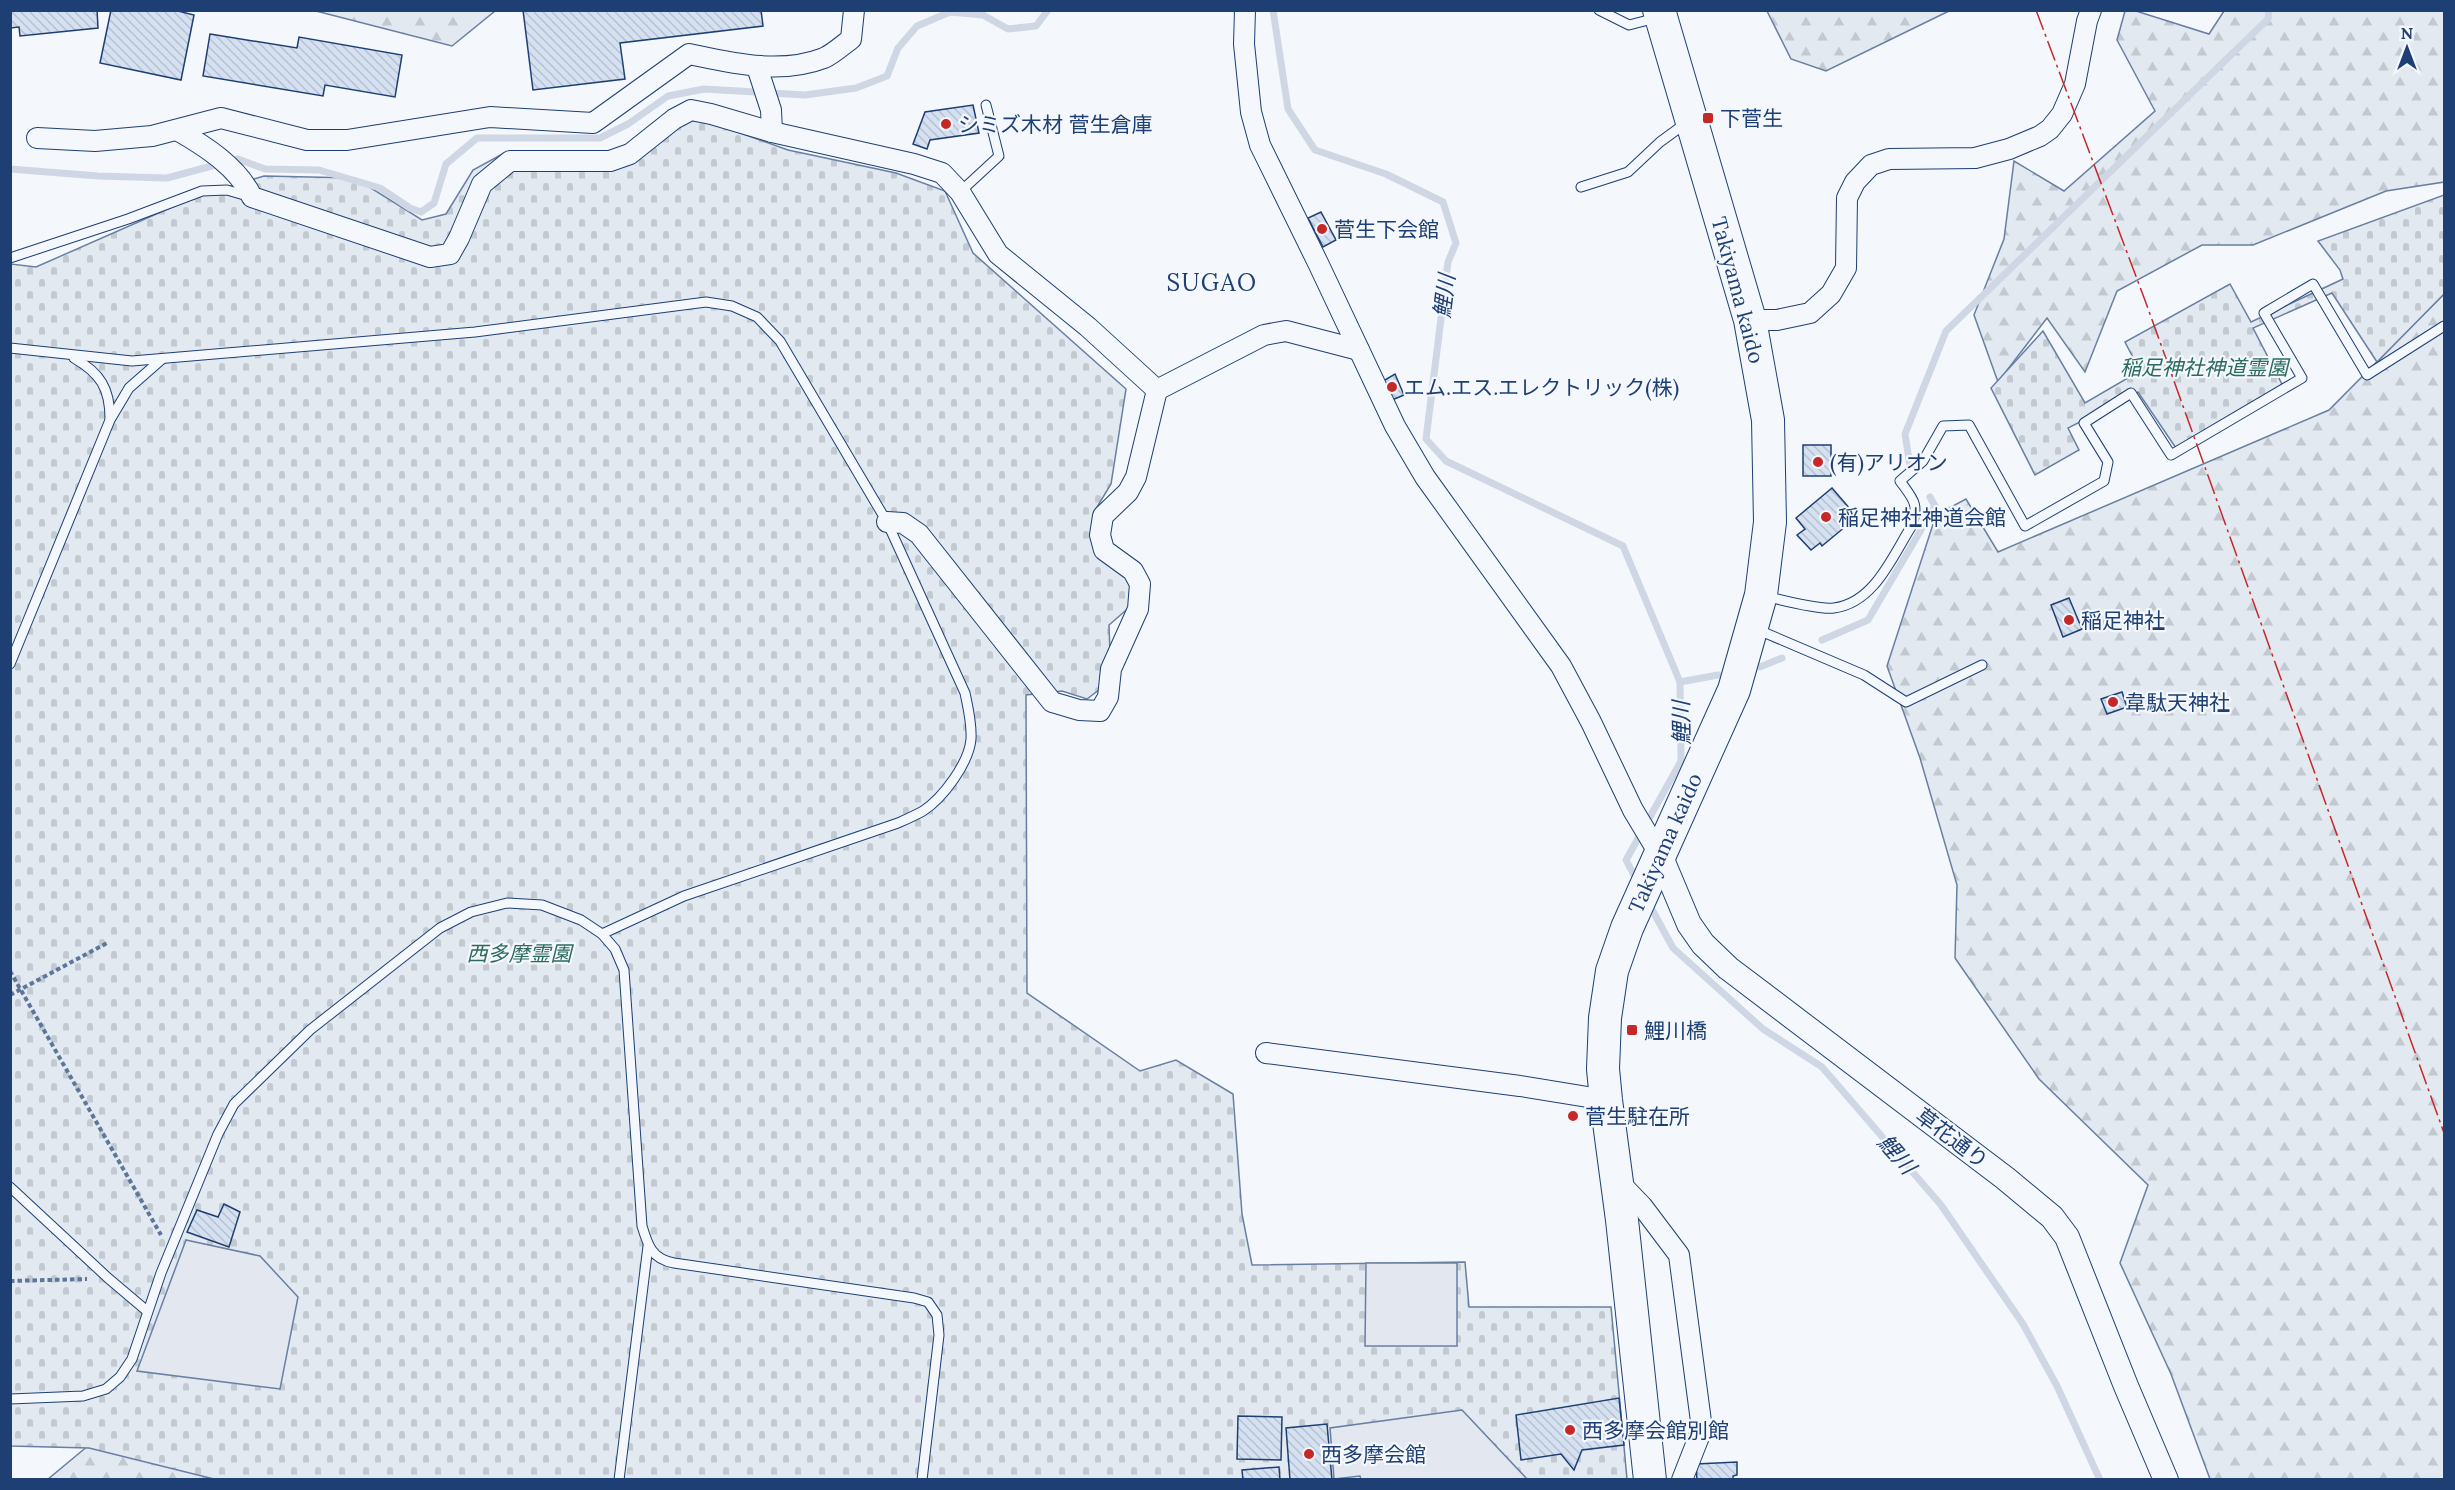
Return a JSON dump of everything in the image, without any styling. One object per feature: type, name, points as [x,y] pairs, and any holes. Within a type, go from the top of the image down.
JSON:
[{"type":"highway","name":"Takiyama kaido","points":[[1650,1479],[1606,1100],[1603,1069],[1605,1018],[1612,971],[1654,855],[1734,690],[1761,595],[1770,522],[1768,420],[1750,320],[1660,14]]},
{"type":"street","points":[[37,138],[95,141],[152,136],[221,118],[307,140],[347,140],[490,117],[593,123],[688,54],[758,68],[794,64],[824,57],[851,39],[854,10]]},
{"type":"street","points":[[1245,10],[1244,44],[1251,112],[1260,145],[1395,426],[1425,477],[1560,666],[1591,722],[1654,855]]},
{"type":"street","points":[[1750,320],[1777,320],[1810,313],[1831,294],[1846,268],[1847,198],[1855,182],[1871,165],[1889,159],[1975,158],[2009,149],[2040,136],[2050,129],[2062,114],[2075,84],[2091,10]]},
{"type":"street","points":[[758,68],[771,110],[772,132]]},
{"type":"street","points":[[177,130],[203,145],[248,190],[430,257],[450,254],[482,184],[510,161],[610,161],[630,154],[674,119],[691,110],[772,132],[924,167],[942,173],[960,192],[998,254],[1088,327],[1157,390]]},
{"type":"street","points":[[887,522],[903,523],[919,534],[1052,702],[1079,710],[1100,711],[1108,697],[1111,669],[1138,609],[1140,584],[1133,571],[1104,550],[1100,535],[1103,516],[1128,492],[1136,477],[1157,390],[1264,334],[1286,331],[1359,350]]},
{"type":"street","name":"草花通り","points":[[1654,855],[1689,924],[1703,944],[1728,968],[2005,1178],[2052,1217],[2067,1237],[2126,1386],[2166,1479]]},
{"type":"street","points":[[1266,1053],[1520,1086],[1606,1100]]},
{"type":"street","points":[[1617,1180],[1642,1206],[1679,1255],[1702,1429],[1682,1479]]},
{"type":"lane","points":[[1599,10],[1629,25],[1660,14]]},
{"type":"lane","points":[[960,192],[999,156],[986,105]]},
{"type":"lane","points":[[1581,187],[1628,172],[1660,142],[1690,119]]},
{"type":"lane","points":[[10,258],[128,219],[202,191],[248,190]]},
{"type":"lane","points":[[1761,595],[1833,608],[1853,602],[1871,590],[1915,517],[1916,502],[1900,481],[1923,461],[1943,426],[1969,425],[2025,526],[2104,481],[2108,462],[2084,423],[2131,393],[2171,455],[2302,378],[2264,313],[2313,284],[2367,375],[2445,326]]},
{"type":"lane","points":[[10,348],[132,361],[475,332],[706,302],[732,306],[757,317],[780,341],[887,522],[965,693],[970,718],[971,741],[964,762],[953,781],[925,810],[898,823],[684,896],[602,934]]},
{"type":"lane","points":[[69,355],[92,368],[103,386],[110,405],[110,420]]},
{"type":"lane","points":[[10,664],[110,420],[129,388],[162,359]]},
{"type":"lane","points":[[1753,628],[1864,675],[1906,702],[1982,665]]},
{"type":"lane","points":[[10,1399],[83,1396],[106,1389],[120,1377],[132,1359],[147,1311],[171,1251],[218,1134],[234,1104],[310,1030],[440,928],[471,912],[507,903],[542,905],[581,920],[602,934],[615,949],[624,970],[642,1226],[648,1246],[619,1479]]},
{"type":"lane","points":[[10,1187],[147,1311]]},
{"type":"lane","points":[[648,1246],[663,1261],[914,1298],[928,1302],[937,1315],[939,1335],[922,1479]]},
{"type":"path","points":[[10,995],[107,943]]},
{"type":"path","points":[[10,971],[171,1251]]},
{"type":"path","points":[[10,1281],[108,1278]]},
{"type":"green space","points":[[316,11],[495,11],[452,46]]},
{"type":"green space","points":[[1767,11],[1949,11],[1826,71],[1791,59]]},
{"type":"green space","points":[[2125,11],[2136,11],[2209,34],[2224,11],[2444,11],[2444,182],[2386,191],[2253,245],[2202,245],[2117,291],[2085,372],[2047,318],[1998,382],[1974,315],[2004,239],[2014,161],[2064,191],[2155,111],[2117,40]]},
{"type":"green space","name":"西多摩霊園","points":[[677,117],[698,118],[788,150],[896,173],[945,191],[973,253],[1126,389],[1111,484],[1094,512],[1100,553],[1128,572],[1132,605],[1109,625],[1110,653],[1104,686],[1087,699],[1062,691],[1026,695],[1027,993],[1140,1071],[1176,1060],[1233,1094],[1242,1214],[1252,1265],[1465,1262],[1469,1307],[1611,1307],[1627,1479],[218,1480],[89,1448],[11,1446],[11,264],[36,267],[195,197],[264,176],[355,178],[422,220],[446,214],[473,170],[506,152],[614,152]]},
{"type":"green space","name":"稲足神社神道霊園","points":[[2444,195],[2444,294],[2377,362],[2332,293],[2253,328],[2286,392],[2178,451],[2138,392],[2068,428],[2079,450],[2035,475],[1991,388],[2043,331],[2085,403],[2140,371],[2125,342],[2230,284],[2251,322],[2343,279],[2340,270],[2318,241]]},
{"type":"green space","points":[[2444,294],[2444,1479],[2210,1479],[2171,1374],[2120,1263],[2148,1185],[2039,1079],[1955,958],[1957,885],[1920,758],[1887,666],[1936,515],[1966,499],[1998,552],[2329,410]]},
{"type":"green space","points":[[101,1435],[253,1480],[47,1480]]},
{"type":"shaded area","points":[[186,1240],[260,1256],[298,1297],[280,1389],[137,1371]]},
{"type":"shaded area","points":[[1366,1263],[1457,1263],[1457,1346],[1365,1346]]},
{"type":"shaded area","points":[[1462,1410],[1527,1479],[1361,1480],[1360,1476],[1334,1479],[1330,1428]]},
{"type":"building","points":[[10,10],[97,10],[98,28],[20,36],[19,27],[10,28]]},
{"type":"building","points":[[111,10],[174,10],[194,15],[181,80],[100,63]]},
{"type":"building","points":[[523,10],[761,10],[763,26],[620,43],[625,79],[533,90]]},
{"type":"building","points":[[210,34],[297,48],[299,37],[402,55],[395,97],[325,85],[323,96],[203,76]]},
{"type":"building","points":[[973,105],[979,133],[930,140],[927,149],[913,144],[925,112]]},
{"type":"building","name":"菅生下会館","points":[[1321,212],[1336,240],[1323,247],[1308,218]]},
{"type":"building","points":[[1395,374],[1404,395],[1392,400],[1383,381]]},
{"type":"building","points":[[1803,445],[1831,445],[1831,476],[1803,476]]},
{"type":"building","points":[[1832,488],[1857,517],[1822,546],[1820,543],[1811,550],[1797,535],[1805,529],[1796,518]]},
{"type":"building","points":[[2069,598],[2082,629],[2063,637],[2051,605]]},
{"type":"building","points":[[2122,692],[2127,707],[2107,714],[2101,699]]},
{"type":"building","points":[[224,1204],[240,1212],[229,1247],[187,1232],[197,1210],[218,1217]]},
{"type":"building","name":"西多摩会館別館","points":[[1619,1398],[1624,1445],[1582,1450],[1574,1470],[1561,1454],[1521,1460],[1516,1415]]},
{"type":"building","points":[[1238,1416],[1282,1417],[1281,1460],[1237,1459]]},
{"type":"building","name":"西多摩会館","points":[[1327,1424],[1332,1480],[1290,1480],[1286,1428]]},
{"type":"building","points":[[1737,1462],[1737,1475],[1733,1476],[1733,1480],[1697,1480],[1696,1464]]},
{"type":"building","name":"西多摩会館","points":[[1279,1467],[1280,1480],[1243,1480],[1242,1470]]},
{"type":"waterway","points":[[10,169],[98,176],[167,178],[238,159],[265,169],[319,170],[380,188],[410,208],[421,212],[434,203],[446,164],[477,138],[600,138],[628,124],[668,96],[704,89],[805,95],[856,88],[887,76],[898,48],[917,26],[950,12],[983,15],[1008,29],[1036,26],[1048,10]]},
{"type":"waterway","name":"鯉川","points":[[1273,10],[1288,109],[1315,150],[1386,174],[1443,202],[1456,243],[1448,262],[1426,439],[1446,461],[1623,546],[1680,682],[1681,761],[1626,860],[1637,881]]},
{"type":"waterway","points":[[1910,466],[1905,434],[1946,331],[2268,19],[2269,10]]},
{"type":"waterway","points":[[1822,640],[1868,620],[1935,506],[1930,497]]},
{"type":"waterway","points":[[1760,667],[1782,658]]},
{"type":"waterway","points":[[1680,682],[1718,675]]},
{"type":"waterway","name":"鯉川","points":[[1649,904],[1673,948],[1763,1029],[1822,1067],[1941,1205],[2023,1324],[2057,1386],[2100,1480]]},
{"type":"power","points":[[2036,10],[2146,303],[2444,1133]]},
{"type":"place","name":"下菅生","points":[[1708,118]]},
{"type":"place","name":"シミズ木材 菅生倉庫","points":[[946,124]]},
{"type":"place","name":"菅生下会館","points":[[1322,229]]},
{"type":"place","name":"エム.エス.エレクトリック(株)","points":[[1392,387]]},
{"type":"place","name":"(有)アリオン","points":[[1818,462]]},
{"type":"place","name":"稲足神社神道会館","points":[[1826,517]]},
{"type":"place","name":"稲足神社","points":[[2069,620]]},
{"type":"place","name":"韋駄天神社","points":[[2113,702]]},
{"type":"place","name":"鯉川橋","points":[[1632,1030]]},
{"type":"place","name":"菅生駐在所","points":[[1573,1116]]},
{"type":"place","name":"西多摩会館別館","points":[[1570,1430]]},
{"type":"place","name":"西多摩会館","points":[[1309,1454]]},
{"type":"district","name":"SUGAO","points":[[1212,282]]}]
